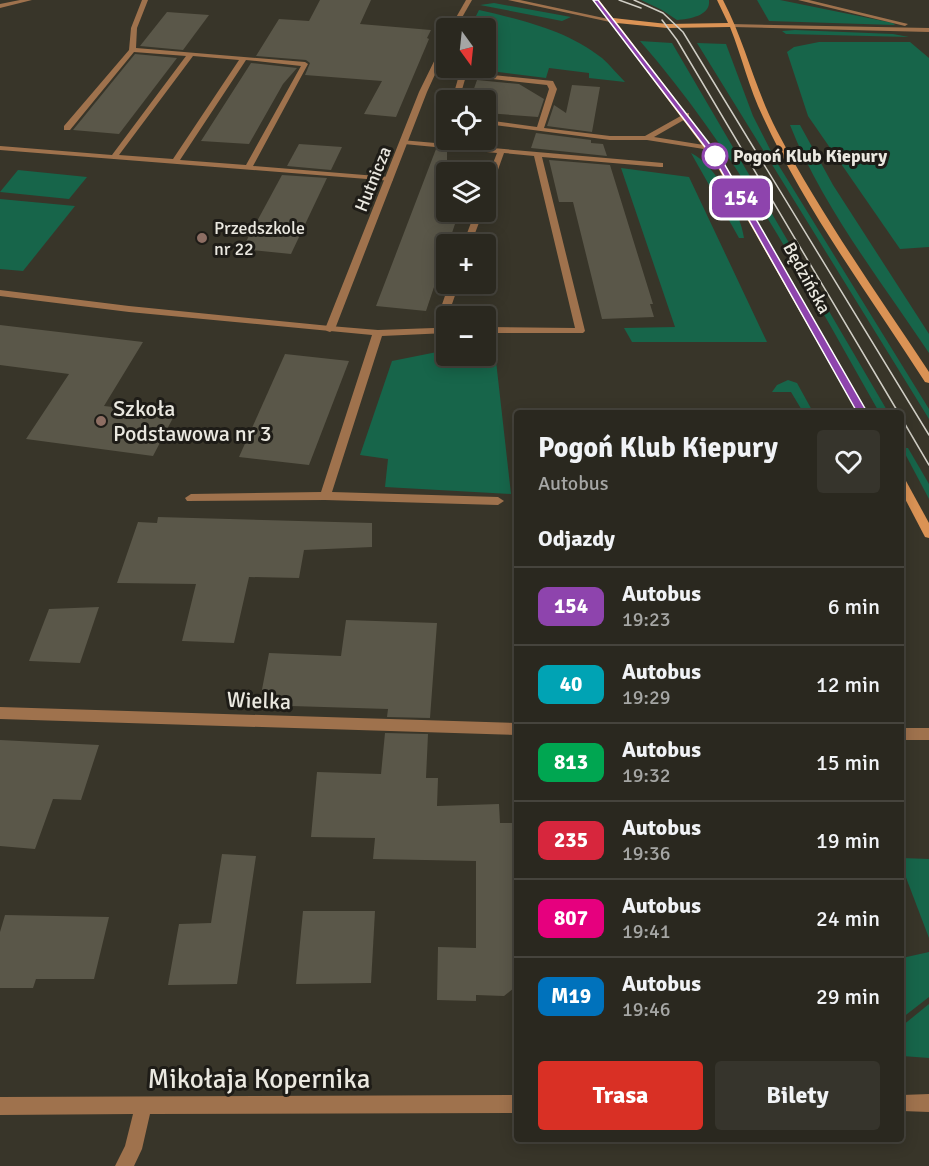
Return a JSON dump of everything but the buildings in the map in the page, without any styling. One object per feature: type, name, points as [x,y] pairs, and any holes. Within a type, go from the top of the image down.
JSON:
[{"type":"street","points":[[0,6],[29,0]]},
{"type":"street","points":[[67,128],[132,50],[134,28],[144,0]]},
{"type":"street","points":[[459,18],[469,0]]},
{"type":"street","points":[[511,0],[610,20],[668,26],[732,25],[929,30],[801,0]]},
{"type":"street","name":"Będzińska","points":[[596,0],[710,148],[764,238],[861,410]]},
{"type":"street","points":[[720,0],[772,129],[796,173],[929,380]]},
{"type":"street","points":[[132,50],[305,63],[248,168]]},
{"type":"street","points":[[114,157],[191,54]]},
{"type":"street","points":[[175,162],[244,58]]},
{"type":"street","name":"Hutnicza","points":[[330,329],[436,64]]},
{"type":"street","points":[[496,77],[550,83],[553,89],[540,130]]},
{"type":"street","points":[[647,138],[686,115]]},
{"type":"street","points":[[496,123],[610,138],[647,138],[710,148]]},
{"type":"street","points":[[404,142],[660,165]]},
{"type":"street","points":[[0,148],[389,179]]},
{"type":"street","points":[[496,165],[501,152]]},
{"type":"street","points":[[496,330],[580,331],[538,155]]},
{"type":"street","points":[[0,293],[129,309],[330,329],[378,333],[436,330]]},
{"type":"street","points":[[325,496],[378,333]]},
{"type":"street","points":[[904,488],[929,534]]},
{"type":"street","points":[[190,498],[325,496],[498,501]]},
{"type":"street","name":"Wielka","points":[[0,713],[514,729]]},
{"type":"street","points":[[904,734],[929,734]]},
{"type":"street","points":[[904,1103],[929,1103]]},
{"type":"street","points":[[124,1166],[133,1149],[144,1104]]},
{"type":"street","name":"Mikołaja Kopernika","points":[[0,1106],[514,1104]]},
{"type":"green space","points":[[641,0],[709,0],[709,5],[707,10],[698,16],[677,20]]},
{"type":"green space","points":[[757,0],[780,0],[895,25],[769,21]]},
{"type":"green space","points":[[494,3],[571,17],[562,21],[480,5]]},
{"type":"green space","points":[[479,10],[528,22],[559,33],[602,58],[625,82],[589,78],[589,73],[549,68],[546,78],[496,72],[496,18],[475,18]]},
{"type":"green space","points":[[782,31],[893,34],[909,37],[786,34]]},
{"type":"green space","points":[[640,41],[672,43],[887,410],[878,410],[769,220],[740,174],[676,84]]},
{"type":"green space","points":[[819,42],[910,42],[929,58],[929,247],[900,249],[808,116],[787,52],[794,47]]},
{"type":"green space","points":[[697,43],[726,44],[753,116],[776,161],[929,409],[929,419]]},
{"type":"green space","points":[[790,125],[800,125],[833,185],[929,334],[929,353],[835,214],[818,185]]},
{"type":"green space","points":[[691,153],[709,167],[725,190],[742,227],[744,238],[739,238]]},
{"type":"green space","points":[[621,168],[689,177],[767,342],[632,342],[624,328],[675,327]]},
{"type":"green space","points":[[18,170],[87,177],[69,199],[0,192]]},
{"type":"green space","points":[[0,199],[75,206],[23,271],[0,269]]},
{"type":"green space","points":[[436,352],[436,366],[496,366],[496,361],[511,494],[385,487],[388,459],[360,455],[392,361]]},
{"type":"green space","points":[[788,380],[797,383],[812,410],[802,410],[791,392],[772,392],[777,385]]},
{"type":"green space","points":[[904,448],[908,448],[929,484],[929,499]]},
{"type":"green space","points":[[904,858],[929,859],[929,938],[904,872]]},
{"type":"green space","points":[[929,952],[929,997],[904,1016],[904,958]]},
{"type":"green space","points":[[929,1004],[929,1058],[904,1056],[904,1024]]},
{"type":"tram line","points":[[619,0],[641,8]]},
{"type":"tram line","points":[[634,0],[663,13],[683,32],[929,435]]},
{"type":"tram line","points":[[662,20],[677,40],[897,410]]},
{"type":"tram line","points":[[904,422],[929,465]]},
{"type":"bus line","name":"154","points":[[596,0],[686,115],[718,160],[861,410]]},
{"type":"place","name":"Pogoń Klub Kiepury","points":[[715,156]]},
{"type":"place","name":"Przedszkole nr 22","points":[[202,238]]},
{"type":"place","name":"Szkoła Podstawowa nr 3","points":[[101,421]]}]
